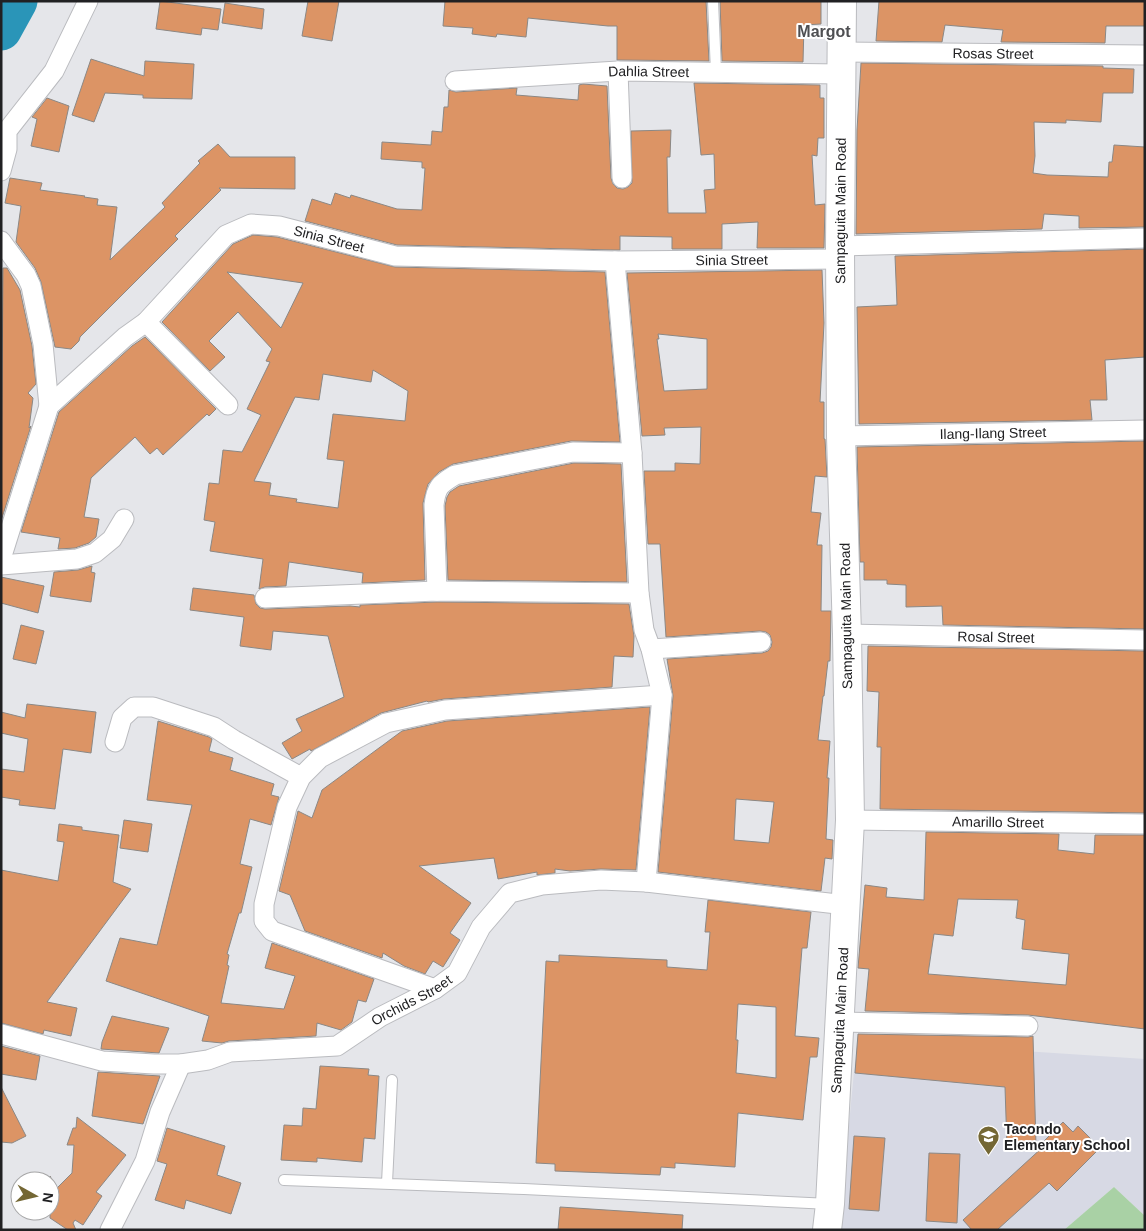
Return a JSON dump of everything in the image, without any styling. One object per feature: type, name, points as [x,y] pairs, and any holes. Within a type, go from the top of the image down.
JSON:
[{"type":"street","points":[[1,171],[7,149],[7,131],[54,71],[88,1]]},
{"type":"street","name":"Sampaguita Main Road","points":[[828,1217],[841,1022],[850,820],[841,436],[842,1]]},
{"type":"street","name":"Rosas Street","points":[[842,63],[1145,55]]},
{"type":"street","name":"Dahlia Street","points":[[455,81],[618,71],[716,72],[842,63]]},
{"type":"street","points":[[618,71],[622,178]]},
{"type":"street","name":"Sinia Street","points":[[49,406],[125,337],[146,322],[226,235],[251,224],[279,226],[395,256],[615,261],[1145,238]]},
{"type":"street","points":[[1,241],[26,275],[31,286],[43,344],[49,406],[1,559]]},
{"type":"street","points":[[615,261],[632,453],[639,593],[644,630],[651,649],[662,695],[646,882]]},
{"type":"street","points":[[146,322],[228,405]]},
{"type":"street","name":"Ilang-Ilang Street","points":[[841,436],[1145,430]]},
{"type":"street","points":[[437,591],[434,505],[440,484],[455,475],[573,452],[632,453]]},
{"type":"street","points":[[1,565],[77,559],[95,553],[112,539],[124,519]]},
{"type":"street","points":[[265,598],[437,591],[639,593]]},
{"type":"street","name":"Rosal Street","points":[[847,634],[1145,640]]},
{"type":"street","points":[[651,649],[761,642]]},
{"type":"street","points":[[435,989],[272,931],[264,921],[264,904],[278,842],[287,807],[301,777],[320,758],[386,723],[445,710],[662,695]]},
{"type":"street","points":[[115,742],[122,718],[134,707],[153,707],[214,727],[301,777]]},
{"type":"street","name":"Amarillo Street","points":[[850,820],[1145,824]]},
{"type":"street","name":"Orchids Street","points":[[1,1034],[102,1061],[181,1064],[208,1060],[230,1052],[337,1046],[380,1018],[435,989],[457,973],[481,927],[510,894],[542,885],[602,880],[646,882],[846,905]]},
{"type":"street","points":[[841,1022],[1028,1026]]},
{"type":"street","points":[[110,1230],[145,1161],[160,1112],[181,1064]]},
{"type":"lane","points":[[713,1],[716,72]]},
{"type":"lane","points":[[387,1183],[392,1080]]},
{"type":"lane","points":[[284,1180],[387,1183],[828,1217]]},
{"type":"shaded area","name":"Tacondo Elementary School","points":[[857,1040],[1145,1059],[1145,1216],[1114,1187],[1064,1230],[839,1230]]},
{"type":"green space","points":[[1114,1187],[1145,1216],[1145,1230],[1064,1230]]},
{"type":"building","points":[[160,1],[221,9],[218,30],[202,28],[201,35],[156,29]]},
{"type":"building","points":[[308,1],[339,1],[332,41],[302,36]]},
{"type":"building","points":[[445,1],[706,1],[709,61],[617,60],[617,26],[528,18],[526,37],[497,34],[496,37],[472,34],[473,28],[443,26]]},
{"type":"building","points":[[720,1],[821,1],[821,24],[804,25],[803,62],[722,61]]},
{"type":"building","points":[[879,1],[1145,1],[1145,26],[1106,26],[1105,43],[1001,42],[1003,30],[945,25],[942,42],[876,41]]},
{"type":"building","points":[[225,3],[264,9],[262,29],[222,23]]},
{"type":"building","points":[[91,59],[144,76],[145,61],[194,64],[192,99],[143,98],[143,95],[105,93],[94,122],[72,115]]},
{"type":"building","points":[[861,63],[1103,66],[1103,68],[1134,69],[1133,93],[1103,93],[1101,122],[1066,120],[1066,123],[1034,122],[1035,156],[1033,173],[1108,177],[1109,162],[1112,162],[1114,145],[1145,147],[1145,227],[1079,228],[1079,216],[1044,214],[1042,229],[856,234],[857,130]]},
{"type":"building","points":[[694,83],[820,85],[820,98],[824,98],[824,138],[818,138],[817,156],[812,155],[815,205],[825,204],[824,248],[757,248],[758,222],[722,224],[722,249],[672,249],[672,237],[620,236],[620,250],[615,250],[397,245],[305,221],[312,199],[331,205],[335,193],[350,198],[351,195],[397,209],[422,210],[425,168],[422,168],[422,162],[381,159],[382,142],[431,145],[432,131],[442,132],[444,107],[448,107],[449,90],[456,92],[517,88],[516,95],[578,100],[579,85],[583,84],[607,86],[611,178],[613,184],[617,188],[623,189],[632,183],[631,131],[671,130],[670,157],[667,157],[668,213],[706,213],[704,190],[715,189],[714,154],[701,155]]},
{"type":"building","points":[[47,98],[69,106],[59,152],[31,146],[37,119],[32,117]]},
{"type":"building","points":[[218,144],[230,157],[295,157],[295,189],[219,188],[221,190],[175,236],[178,239],[80,337],[79,341],[71,349],[55,347],[41,282],[35,268],[16,242],[21,206],[5,203],[10,178],[42,183],[40,190],[85,196],[98,199],[97,205],[117,207],[110,260],[165,207],[162,203],[200,163],[198,161]]},
{"type":"building","points":[[253,235],[277,237],[395,267],[605,272],[620,442],[571,441],[453,464],[439,472],[428,484],[423,503],[425,580],[362,583],[363,573],[289,562],[286,586],[259,589],[263,559],[210,551],[215,522],[204,520],[209,483],[219,484],[223,450],[242,452],[261,415],[247,409],[270,362],[266,361],[272,349],[238,312],[209,341],[225,357],[210,371],[162,322],[233,244]],"holes":[[[227,272],[303,283],[281,328]],[[373,370],[408,391],[405,421],[333,414],[327,459],[344,461],[338,508],[296,502],[297,499],[269,495],[271,483],[254,481],[295,397],[319,400],[323,374],[371,382]]]},
{"type":"building","points":[[1145,249],[1145,357],[1105,360],[1107,400],[1090,400],[1092,420],[859,424],[857,307],[897,305],[895,256]]},
{"type":"building","points":[[3,268],[7,268],[20,290],[32,346],[36,384],[28,393],[33,398],[29,428],[31,426],[1,521]]},
{"type":"building","points":[[822,270],[824,323],[820,402],[824,402],[827,477],[815,476],[811,512],[821,513],[817,545],[822,545],[821,611],[831,611],[830,661],[828,661],[818,740],[830,741],[826,839],[833,840],[832,859],[825,858],[821,891],[658,872],[673,696],[667,659],[762,653],[768,651],[772,642],[770,635],[760,631],[666,637],[660,544],[648,544],[644,471],[675,471],[675,463],[700,464],[701,427],[664,428],[665,435],[642,436],[627,273]],"holes":[[[658,334],[707,339],[707,389],[664,391],[657,339],[659,339]],[[736,799],[774,802],[769,843],[734,840]]]},
{"type":"building","points":[[145,337],[216,409],[209,416],[207,414],[163,455],[157,448],[150,454],[135,437],[91,478],[84,517],[99,519],[96,537],[89,543],[75,548],[58,549],[60,538],[21,532],[59,412],[132,346]]},
{"type":"building","points":[[1145,441],[1145,629],[943,625],[942,606],[906,607],[906,585],[887,584],[887,580],[864,580],[864,562],[860,562],[857,447]]},
{"type":"building","points":[[574,463],[621,464],[627,582],[448,580],[445,506],[450,492],[459,486]]},
{"type":"building","points":[[92,566],[91,572],[95,573],[91,602],[50,596],[54,572],[78,570]]},
{"type":"building","points":[[1,577],[44,586],[38,613],[1,603]]},
{"type":"building","points":[[193,588],[254,595],[256,604],[260,608],[265,609],[360,607],[360,605],[437,602],[629,604],[634,636],[633,657],[614,656],[612,687],[427,701],[381,713],[311,751],[310,749],[292,759],[282,743],[302,731],[296,719],[344,697],[328,636],[273,631],[271,650],[240,646],[244,617],[190,610]]},
{"type":"building","points":[[21,625],[44,631],[36,664],[13,659]]},
{"type":"building","points":[[868,646],[1145,651],[1145,813],[880,809],[881,747],[877,747],[879,692],[867,691]]},
{"type":"building","points":[[27,704],[96,712],[91,753],[63,749],[55,809],[19,805],[20,800],[1,797],[1,769],[24,772],[28,739],[1,733],[1,712],[25,718]]},
{"type":"building","points":[[650,707],[636,870],[601,869],[570,871],[555,869],[555,873],[537,875],[537,872],[498,879],[494,858],[419,866],[471,903],[450,933],[460,940],[443,967],[433,961],[425,974],[404,966],[383,953],[382,958],[305,931],[290,895],[279,891],[298,811],[312,818],[322,790],[402,731],[447,721]]},
{"type":"building","points":[[158,721],[209,737],[212,739],[209,751],[233,758],[230,770],[274,784],[271,795],[279,797],[271,825],[250,819],[240,864],[252,867],[241,913],[239,913],[227,954],[229,955],[227,965],[229,966],[221,1003],[284,1009],[295,976],[265,968],[272,943],[374,979],[366,1002],[358,1000],[352,1022],[341,1030],[317,1023],[316,1036],[222,1043],[202,1041],[209,1016],[106,981],[120,938],[157,945],[192,805],[147,800]]},
{"type":"building","points":[[124,820],[152,824],[148,852],[120,848]]},
{"type":"building","points":[[59,824],[82,827],[82,830],[119,835],[113,882],[131,889],[47,1002],[77,1008],[71,1036],[44,1030],[43,1034],[1,1023],[1,870],[58,881],[64,842],[57,841]]},
{"type":"building","points":[[926,832],[1059,834],[1058,850],[1094,854],[1095,835],[1145,835],[1145,1029],[1028,1015],[865,1011],[869,969],[858,968],[865,885],[887,888],[886,897],[924,900]],"holes":[[[958,899],[1018,900],[1016,918],[1025,920],[1022,949],[1069,954],[1066,985],[928,974],[934,934],[953,936]]]},
{"type":"building","points":[[708,900],[811,912],[807,948],[802,948],[795,1036],[819,1038],[817,1057],[810,1057],[803,1120],[738,1113],[735,1167],[675,1163],[675,1168],[661,1167],[660,1175],[555,1171],[555,1164],[536,1163],[546,961],[559,962],[559,955],[667,960],[667,967],[707,970],[710,932],[705,932]],"holes":[[[738,1004],[776,1007],[776,1078],[736,1073]]]},
{"type":"building","points":[[112,1016],[169,1028],[159,1053],[101,1049]]},
{"type":"building","points":[[858,1034],[1033,1036],[1036,1146],[1007,1147],[1005,1087],[855,1073]]},
{"type":"building","points":[[1,1046],[40,1056],[36,1080],[1,1074]]},
{"type":"building","points":[[320,1066],[369,1069],[368,1075],[379,1076],[375,1139],[364,1138],[362,1162],[317,1158],[317,1162],[281,1160],[284,1125],[302,1126],[303,1108],[316,1109]]},
{"type":"building","points":[[98,1072],[160,1076],[143,1124],[92,1116]]},
{"type":"building","points":[[1,1087],[26,1136],[12,1143],[1,1142]]},
{"type":"building","points":[[77,1117],[126,1155],[96,1192],[102,1196],[83,1225],[75,1220],[73,1223],[76,1230],[68,1230],[54,1221],[60,1221],[60,1185],[72,1173],[74,1145],[67,1145],[73,1128],[76,1128]]},
{"type":"building","points":[[1063,1122],[1073,1132],[1078,1126],[1100,1148],[1057,1191],[1049,1183],[997,1230],[972,1230],[963,1220],[1044,1146],[1039,1146]]},
{"type":"building","points":[[167,1128],[225,1146],[217,1175],[241,1183],[231,1214],[186,1200],[184,1209],[155,1200],[167,1164],[157,1161]]},
{"type":"building","points":[[854,1136],[885,1138],[879,1211],[849,1209]]},
{"type":"building","points":[[929,1153],[960,1154],[957,1223],[926,1221]]},
{"type":"building","points":[[560,1207],[683,1215],[682,1230],[558,1230]]},
{"type":"waterway","points":[[1,30],[17,1]]},
{"type":"place","name":"Tacondo Elementary School","points":[[988,1156]]},
{"type":"district","name":"Margot","points":[[824,31]]}]
